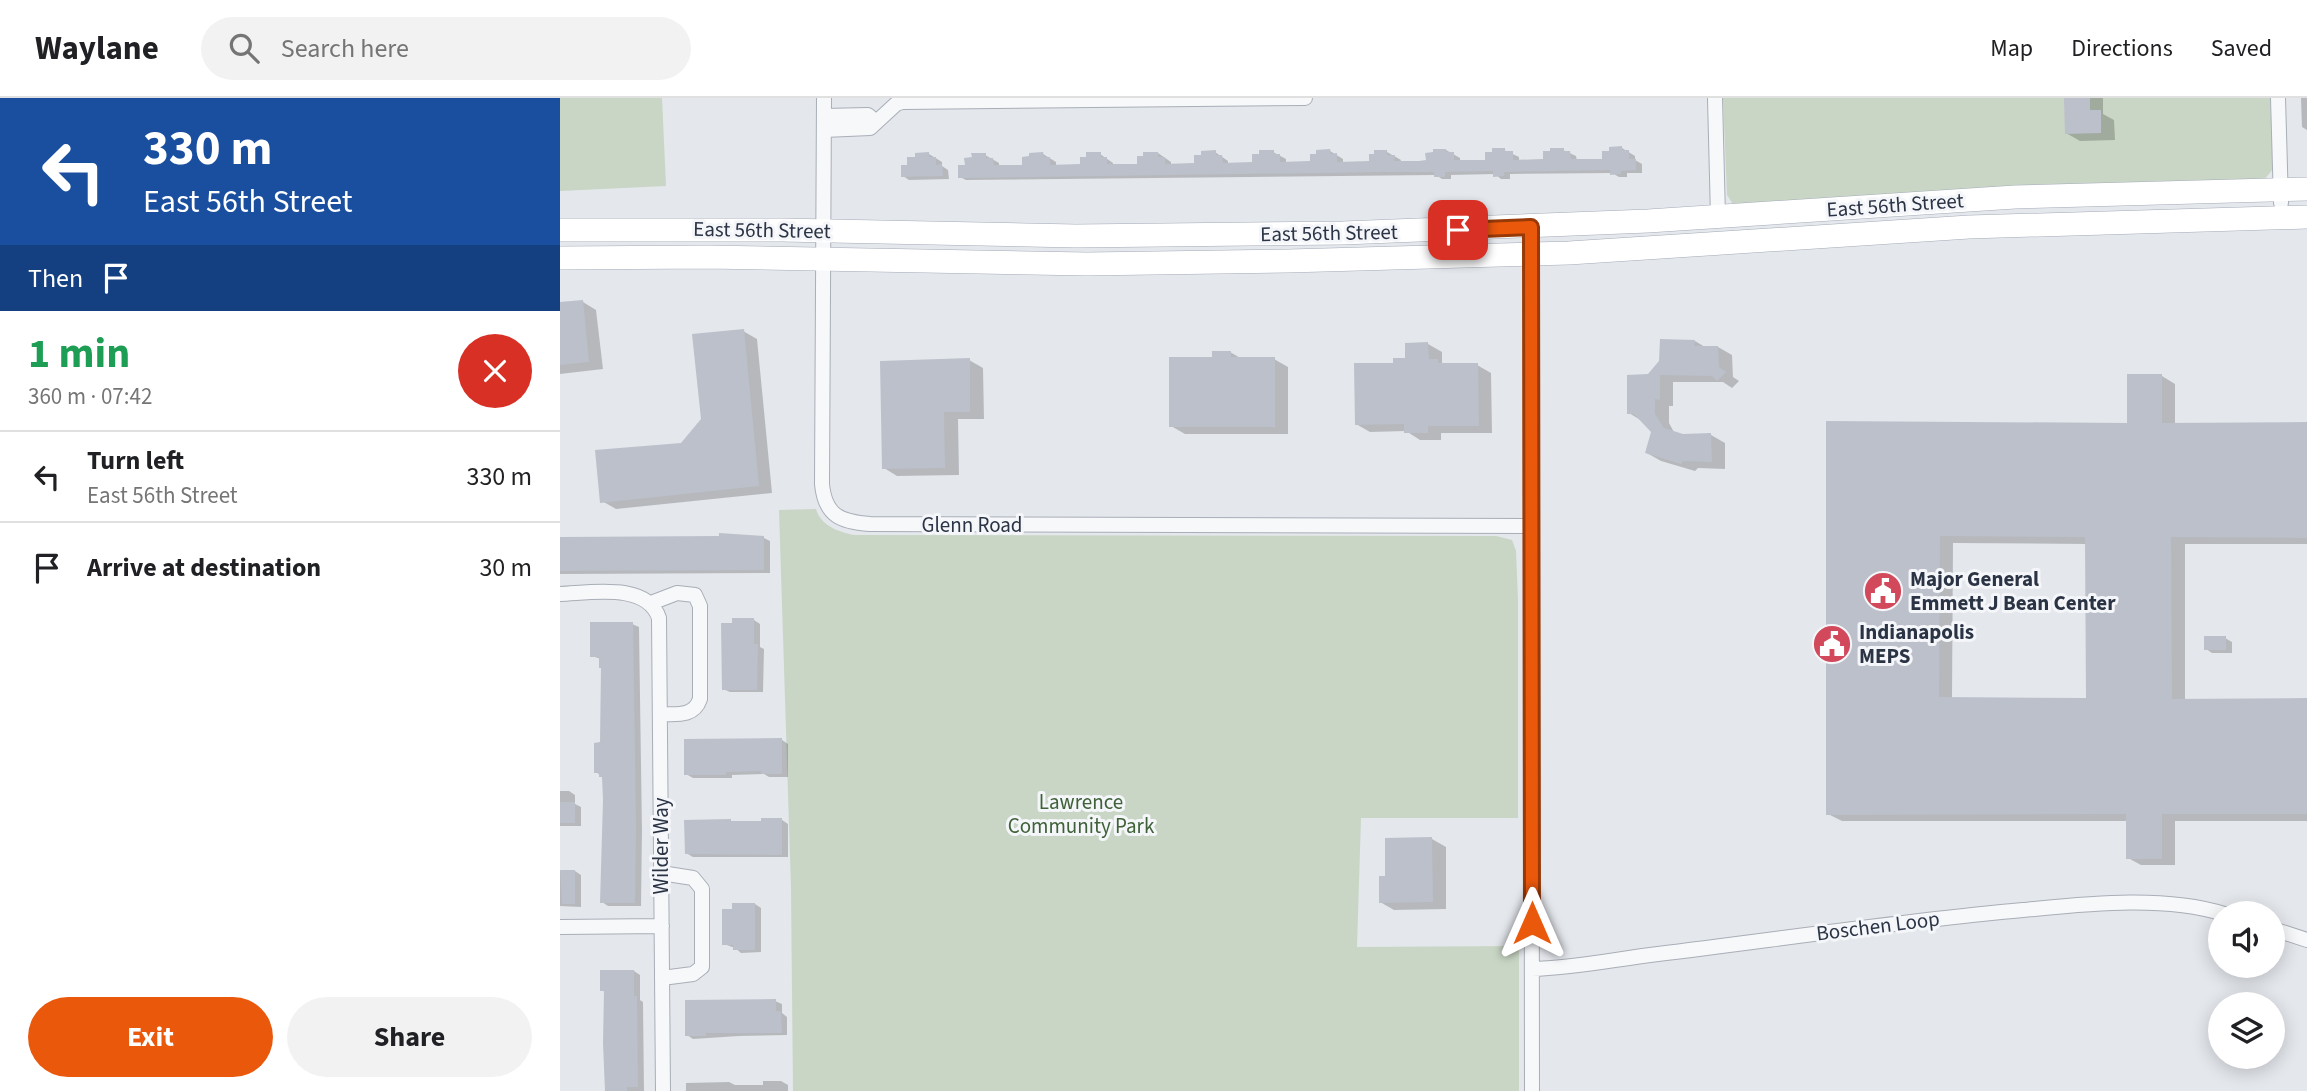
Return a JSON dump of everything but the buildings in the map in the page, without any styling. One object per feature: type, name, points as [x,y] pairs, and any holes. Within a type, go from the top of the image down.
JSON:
[{"type":"main road","name":"East 56th Street","points":[[560,230],[1168,236],[1531,227],[2015,197],[2281,196],[2307,189]]},
{"type":"main road","name":"East 56th Street","points":[[560,258],[708,257],[1087,264],[1532,254],[1647,249],[1969,227],[2307,217]]},
{"type":"street","name":"Glenn Road","points":[[824,98],[823,496],[831,512],[848,523],[1532,526]]},
{"type":"street","points":[[824,123],[868,115],[874,121],[902,102],[1306,98]]},
{"type":"street","points":[[1715,98],[1718,216]]},
{"type":"street","points":[[2278,98],[2281,196]]},
{"type":"street","points":[[1531,227],[1532,1091]]},
{"type":"street","points":[[560,594],[629,593],[651,603],[677,593],[695,595],[700,606],[698,707],[679,714],[660,714]]},
{"type":"street","name":"Wilder Way","points":[[651,603],[659,621],[663,1091]]},
{"type":"street","points":[[662,873],[693,878],[702,889],[702,967],[693,974],[662,978]]},
{"type":"street","name":"Boschen Loop","points":[[1532,969],[1568,968],[1655,954],[1958,915],[2113,902],[2208,908]]},
{"type":"street","points":[[560,927],[662,926]]},
{"type":"street","points":[[2285,933],[2307,940]]},
{"type":"green space","points":[[560,98],[662,98],[666,186],[560,191]]},
{"type":"green space","points":[[1723,98],[2270,98],[2273,169],[2264,180],[1741,206],[1733,204],[1727,195]]},
{"type":"green space","name":"Lawrence Community Park","points":[[816,509],[826,524],[854,535],[1496,536],[1512,540],[1516,551],[1518,599],[1518,818],[1361,818],[1357,947],[1519,946],[1519,1091],[793,1091],[791,888],[779,510]]},
{"type":"place","name":"Major General Emmett J Bean Center","points":[[1883,591]]},
{"type":"place","name":"Indianapolis MEPS","points":[[1832,644]]},
{"type":"route","points":[[1458,230],[1531,227],[1532,923]]}]
